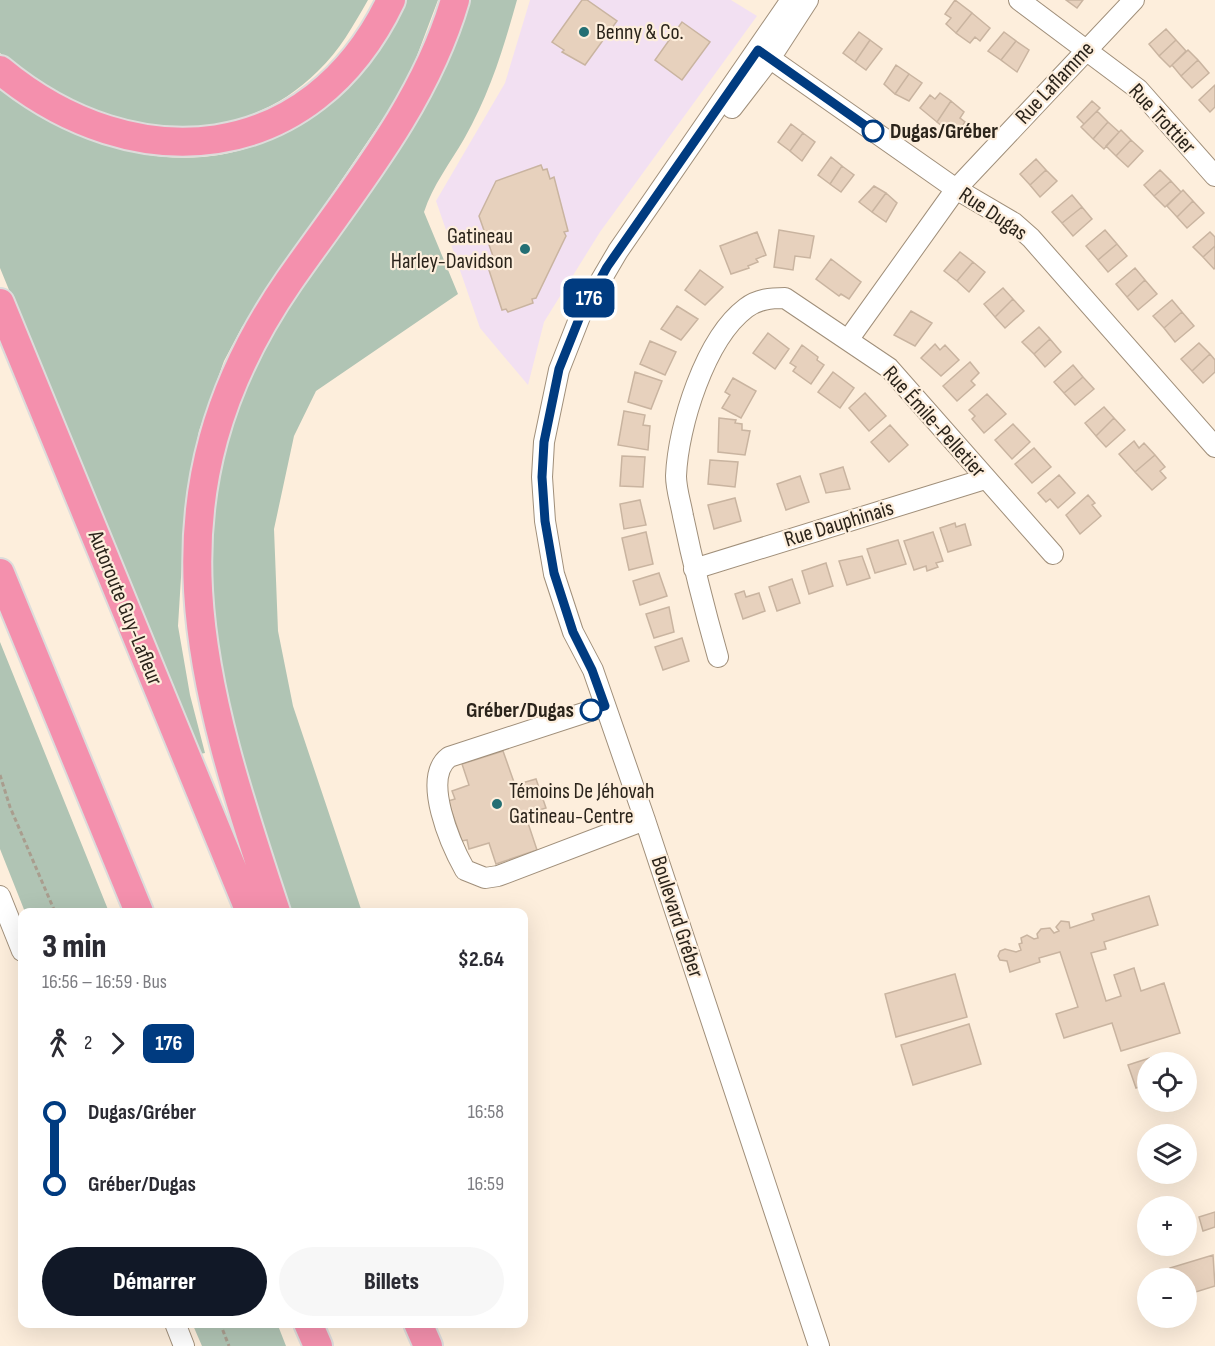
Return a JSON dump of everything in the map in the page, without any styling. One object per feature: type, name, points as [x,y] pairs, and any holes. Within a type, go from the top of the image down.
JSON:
[{"type":"highway","points":[[0,70],[48,103],[113,133],[160,142],[206,141],[238,135],[270,124],[319,95],[359,55],[391,0]]},
{"type":"highway","points":[[275,908],[233,779],[204,656],[198,612],[195,548],[205,469],[222,409],[247,350],[277,299],[410,105],[437,53],[455,0]]},
{"type":"highway","name":"Autoroute Guy-Lafleur","points":[[0,303],[248,908]]},
{"type":"highway","points":[[0,573],[137,908]]},
{"type":"highway","points":[[310,1328],[318,1346]]},
{"type":"highway","points":[[420,1328],[428,1346]]},
{"type":"street","name":"Boulevard Gréber","points":[[764,55],[791,0]]},
{"type":"street","name":"Boulevard Gréber","points":[[808,0],[764,55],[673,187],[618,251],[581,314],[559,369],[544,442],[542,477],[545,521],[554,573],[573,632],[592,670],[645,820],[819,1346]]},
{"type":"street","name":"Rue Trottier","points":[[1019,0],[1146,97],[1215,176]]},
{"type":"street","name":"Rue Laflamme","points":[[848,340],[956,189],[1134,0]]},
{"type":"street","name":"Rue Dugas","points":[[764,55],[956,189],[1014,223],[1031,238],[1215,447]]},
{"type":"street","name":"Rue Émile-Pelletier","points":[[718,657],[694,569],[676,478],[683,427],[699,376],[718,340],[746,308],[764,298],[785,298],[894,374],[1053,554]]},
{"type":"street","name":"Rue Dauphinais","points":[[694,569],[985,479]]},
{"type":"street","points":[[605,706],[449,757],[441,766],[438,776],[438,801],[465,870],[485,879],[509,873],[645,820]]},
{"type":"street","points":[[0,896],[18,941]]},
{"type":"street","points":[[177,1328],[184,1346]]},
{"type":"path","points":[[0,775],[10,807],[52,908]]},
{"type":"path","points":[[222,1328],[230,1346]]},
{"type":"shaded area","points":[[530,0],[731,0],[757,16],[600,232],[544,322],[528,385],[480,328],[436,201],[505,83]]},
{"type":"green space","points":[[0,0],[368,0],[333,55],[318,71],[282,100],[242,118],[201,126],[158,126],[115,117],[74,102],[35,80],[0,53]]},
{"type":"green space","points":[[399,0],[438,0],[412,69],[395,101],[242,327],[224,361],[199,431],[186,497],[178,626],[190,695],[205,753],[200,754],[0,268],[0,89],[40,115],[81,136],[124,150],[168,157],[212,156],[255,146],[296,125],[335,94]]},
{"type":"green space","points":[[468,0],[517,0],[489,88],[464,139],[437,183],[424,212],[458,294],[316,391],[294,436],[274,529],[278,631],[293,706],[361,908],[287,908],[262,839],[218,667],[207,543],[219,455],[245,381],[274,325],[388,166],[423,112]]},
{"type":"green space","points":[[0,642],[107,908],[23,908],[0,849]]},
{"type":"green space","points":[[194,1328],[279,1328],[286,1346],[202,1346]]},
{"type":"building","name":"Benny & Co.","points":[[582,0],[587,0],[617,21],[585,65],[562,52],[564,50],[552,42]]},
{"type":"building","points":[[955,0],[972,13],[956,33],[946,24],[951,18],[945,14]]},
{"type":"building","points":[[1066,0],[1083,0],[1077,8]]},
{"type":"building","points":[[972,13],[990,28],[980,41],[975,37],[970,43],[956,33]]},
{"type":"building","points":[[682,22],[710,42],[682,80],[655,60]]},
{"type":"building","points":[[1166,29],[1176,40],[1159,56],[1149,44]]},
{"type":"building","points":[[859,32],[870,40],[855,62],[843,53]]},
{"type":"building","points":[[1004,32],[1016,41],[1001,60],[988,51]]},
{"type":"building","points":[[870,40],[882,49],[866,70],[855,62]]},
{"type":"building","points":[[1176,40],[1186,51],[1170,67],[1159,56]]},
{"type":"building","points":[[1016,41],[1029,50],[1017,72],[1001,60]]},
{"type":"building","points":[[1188,50],[1198,60],[1181,76],[1172,65]]},
{"type":"building","points":[[1198,60],[1209,73],[1192,88],[1181,76]]},
{"type":"building","points":[[896,65],[909,74],[895,94],[884,84]]},
{"type":"building","points":[[909,74],[922,83],[909,101],[895,94]]},
{"type":"building","points":[[1215,85],[1215,107],[1210,112],[1199,100]]},
{"type":"building","points":[[940,93],[951,101],[937,122],[920,108],[930,95],[935,99]]},
{"type":"building","points":[[951,101],[964,112],[960,118],[965,122],[955,136],[937,122]]},
{"type":"building","points":[[1092,101],[1100,108],[1084,124],[1077,117]]},
{"type":"building","points":[[1097,111],[1108,122],[1093,139],[1081,127]]},
{"type":"building","points":[[1108,122],[1119,132],[1104,149],[1093,139]]},
{"type":"building","points":[[791,124],[803,133],[790,151],[778,142]]},
{"type":"building","points":[[1121,130],[1131,140],[1116,156],[1106,146]]},
{"type":"building","points":[[803,133],[815,142],[802,161],[790,151]]},
{"type":"building","points":[[1131,140],[1143,151],[1128,167],[1116,156]]},
{"type":"building","points":[[831,157],[842,166],[830,184],[818,175]]},
{"type":"building","points":[[1036,159],[1046,170],[1030,185],[1020,174]]},
{"type":"building","name":"Gatineau Harley-Davidson","points":[[541,165],[543,170],[547,169],[550,179],[554,177],[568,231],[564,232],[566,236],[536,298],[532,299],[533,303],[508,312],[506,309],[502,310],[487,264],[495,262],[479,216],[496,181]]},
{"type":"building","points":[[842,166],[854,175],[841,192],[830,184]]},
{"type":"building","points":[[1046,170],[1057,181],[1040,197],[1030,185]]},
{"type":"building","points":[[1160,170],[1171,181],[1154,196],[1144,185]]},
{"type":"building","points":[[1171,181],[1181,192],[1165,207],[1154,196]]},
{"type":"building","points":[[874,186],[886,193],[872,212],[859,202]]},
{"type":"building","points":[[1183,190],[1193,201],[1177,217],[1167,206]]},
{"type":"building","points":[[886,193],[897,203],[886,222],[872,212]]},
{"type":"building","points":[[1072,195],[1082,207],[1062,223],[1052,212]]},
{"type":"building","points":[[1193,201],[1204,213],[1187,228],[1177,217]]},
{"type":"building","points":[[1082,207],[1092,219],[1073,236],[1062,223]]},
{"type":"building","points":[[779,230],[814,236],[810,258],[795,256],[793,270],[774,267]]},
{"type":"building","points":[[1105,230],[1117,244],[1098,260],[1086,246]]},
{"type":"building","points":[[757,232],[766,255],[756,259],[758,262],[748,266],[749,268],[731,274],[720,246]]},
{"type":"building","points":[[1210,232],[1215,237],[1215,246],[1203,257],[1193,247]]},
{"type":"building","points":[[1117,244],[1127,256],[1108,272],[1098,260]]},
{"type":"building","points":[[1215,246],[1215,268],[1214,269],[1203,257]]},
{"type":"building","points":[[960,252],[973,262],[957,281],[944,271]]},
{"type":"building","points":[[831,259],[861,282],[849,299],[841,294],[839,296],[816,279]]},
{"type":"building","points":[[973,262],[985,272],[969,292],[957,281]]},
{"type":"building","points":[[1135,268],[1145,280],[1127,297],[1116,284]]},
{"type":"building","points":[[700,270],[723,287],[705,305],[685,290]]},
{"type":"building","points":[[1145,280],[1157,294],[1138,310],[1127,297]]},
{"type":"building","points":[[1003,288],[1013,299],[995,317],[984,304]]},
{"type":"building","points":[[1013,299],[1024,311],[1005,328],[995,317]]},
{"type":"building","points":[[1172,300],[1182,312],[1164,328],[1153,316]]},
{"type":"building","points":[[677,306],[698,319],[681,340],[661,329]]},
{"type":"building","points":[[911,311],[932,323],[915,346],[894,335]]},
{"type":"building","points":[[1182,312],[1194,326],[1175,342],[1164,328]]},
{"type":"building","points":[[1039,327],[1050,339],[1034,354],[1022,342]]},
{"type":"building","points":[[768,333],[789,349],[775,369],[753,353]]},
{"type":"building","points":[[1050,339],[1061,352],[1045,367],[1034,354]]},
{"type":"building","points":[[650,341],[676,352],[665,375],[640,364]]},
{"type":"building","points":[[1199,343],[1210,354],[1192,371],[1181,359]]},
{"type":"building","points":[[935,344],[940,350],[945,345],[959,360],[941,376],[921,358]]},
{"type":"building","points":[[802,345],[818,357],[817,360],[824,365],[811,384],[793,371],[796,367],[790,363]]},
{"type":"building","points":[[1210,354],[1215,360],[1215,372],[1203,383],[1192,371]]},
{"type":"building","points":[[970,362],[979,373],[971,381],[975,385],[957,401],[943,386]]},
{"type":"building","points":[[1073,365],[1083,377],[1064,393],[1054,382]]},
{"type":"building","points":[[635,372],[662,381],[651,409],[628,402]]},
{"type":"building","points":[[833,372],[854,388],[840,408],[818,392]]},
{"type":"building","points":[[1083,377],[1094,389],[1075,405],[1064,393]]},
{"type":"building","points":[[733,378],[756,391],[741,418],[722,408],[730,395],[725,392]]},
{"type":"building","points":[[865,393],[886,416],[869,431],[849,408]]},
{"type":"building","points":[[987,394],[1006,414],[984,433],[972,419],[975,416],[969,410]]},
{"type":"building","points":[[1104,407],[1114,418],[1096,436],[1085,423]]},
{"type":"building","points":[[624,411],[645,415],[643,425],[650,426],[648,450],[618,445]]},
{"type":"building","points":[[719,418],[736,420],[735,423],[742,424],[742,430],[750,431],[745,455],[718,452]]},
{"type":"building","points":[[1114,418],[1125,430],[1106,447],[1096,436]]},
{"type":"building","points":[[1013,424],[1030,442],[1012,459],[995,440]]},
{"type":"building","points":[[890,425],[908,445],[889,462],[871,442]]},
{"type":"building","points":[[1134,441],[1139,448],[1144,443],[1155,455],[1135,472],[1119,454]]},
{"type":"building","points":[[1034,448],[1051,467],[1032,483],[1015,464]]},
{"type":"building","points":[[1155,455],[1165,467],[1160,471],[1166,478],[1152,490],[1135,472]]},
{"type":"building","points":[[622,456],[645,457],[643,487],[620,486]]},
{"type":"building","points":[[710,460],[738,462],[735,487],[708,484]]},
{"type":"building","points":[[843,467],[850,489],[826,493],[820,474]]},
{"type":"building","points":[[1059,475],[1075,493],[1058,508],[1050,499],[1046,502],[1038,493]]},
{"type":"building","points":[[800,476],[809,502],[786,510],[777,484]]},
{"type":"building","points":[[1088,495],[1095,503],[1092,505],[1101,516],[1080,534],[1066,515]]},
{"type":"building","points":[[735,498],[741,521],[714,529],[708,505]]},
{"type":"building","points":[[640,500],[646,525],[624,529],[620,504]]},
{"type":"building","points":[[955,523],[956,527],[965,524],[971,545],[948,552],[940,528]]},
{"type":"building","points":[[646,532],[653,564],[629,570],[622,538]]},
{"type":"building","points":[[933,532],[943,561],[936,563],[938,567],[927,571],[926,566],[914,570],[904,541]]},
{"type":"building","points":[[898,540],[906,564],[875,573],[867,549]]},
{"type":"building","points":[[862,556],[870,578],[847,585],[839,561]]},
{"type":"building","points":[[826,563],[833,586],[809,594],[802,571]]},
{"type":"building","points":[[659,573],[667,596],[640,605],[633,581]]},
{"type":"building","points":[[792,579],[800,603],[777,611],[769,587]]},
{"type":"building","points":[[744,591],[746,597],[759,593],[765,611],[743,619],[735,594]]},
{"type":"building","points":[[669,607],[674,632],[654,638],[646,614]]},
{"type":"building","points":[[682,638],[689,661],[663,670],[655,647]]},
{"type":"building","name":"Témoins De Jéhovah Gatineau-Centre","points":[[503,751],[515,785],[536,779],[546,808],[525,814],[537,850],[496,864],[489,843],[469,849],[467,840],[462,841],[448,801],[455,799],[452,791],[469,785],[462,764]]},
{"type":"building","points":[[1149,896],[1158,925],[1104,942],[1106,949],[1091,953],[1106,1001],[1121,996],[1114,975],[1134,968],[1141,991],[1164,983],[1180,1033],[1121,1051],[1112,1023],[1064,1038],[1056,1014],[1078,1007],[1060,952],[1039,958],[1040,962],[1010,972],[1007,961],[1000,960],[998,956],[1000,951],[1021,950],[1019,944],[1022,943],[1021,938],[1027,935],[1034,939],[1038,938],[1037,934],[1041,929],[1050,928],[1054,933],[1059,931],[1056,927],[1061,921],[1069,922],[1070,928],[1094,920],[1092,914]]},
{"type":"building","points":[[955,974],[967,1017],[896,1037],[885,994]]},
{"type":"building","points":[[969,1024],[981,1064],[913,1085],[901,1045]]},
{"type":"building","points":[[1137,1062],[1137,1088],[1136,1088],[1128,1065]]},
{"type":"building","points":[[1215,1212],[1215,1227],[1203,1231],[1199,1217]]},
{"type":"building","points":[[1213,1255],[1215,1286],[1197,1292],[1197,1268],[1170,1268]]},
{"type":"bus line","name":"176","points":[[591,710],[605,706],[592,670],[573,632],[554,573],[545,521],[542,477],[544,442],[552,398],[559,369],[581,314],[594,288],[618,251],[758,50],[873,131]]},
{"type":"place","name":"Benny & Co.","points":[[584,32]]},
{"type":"place","name":"Dugas/Gréber","points":[[873,131]]},
{"type":"place","name":"Gatineau Harley-Davidson","points":[[525,249]]},
{"type":"place","name":"Gréber/Dugas","points":[[591,710]]},
{"type":"place","name":"Témoins De Jéhovah Gatineau-Centre","points":[[497,804]]}]
